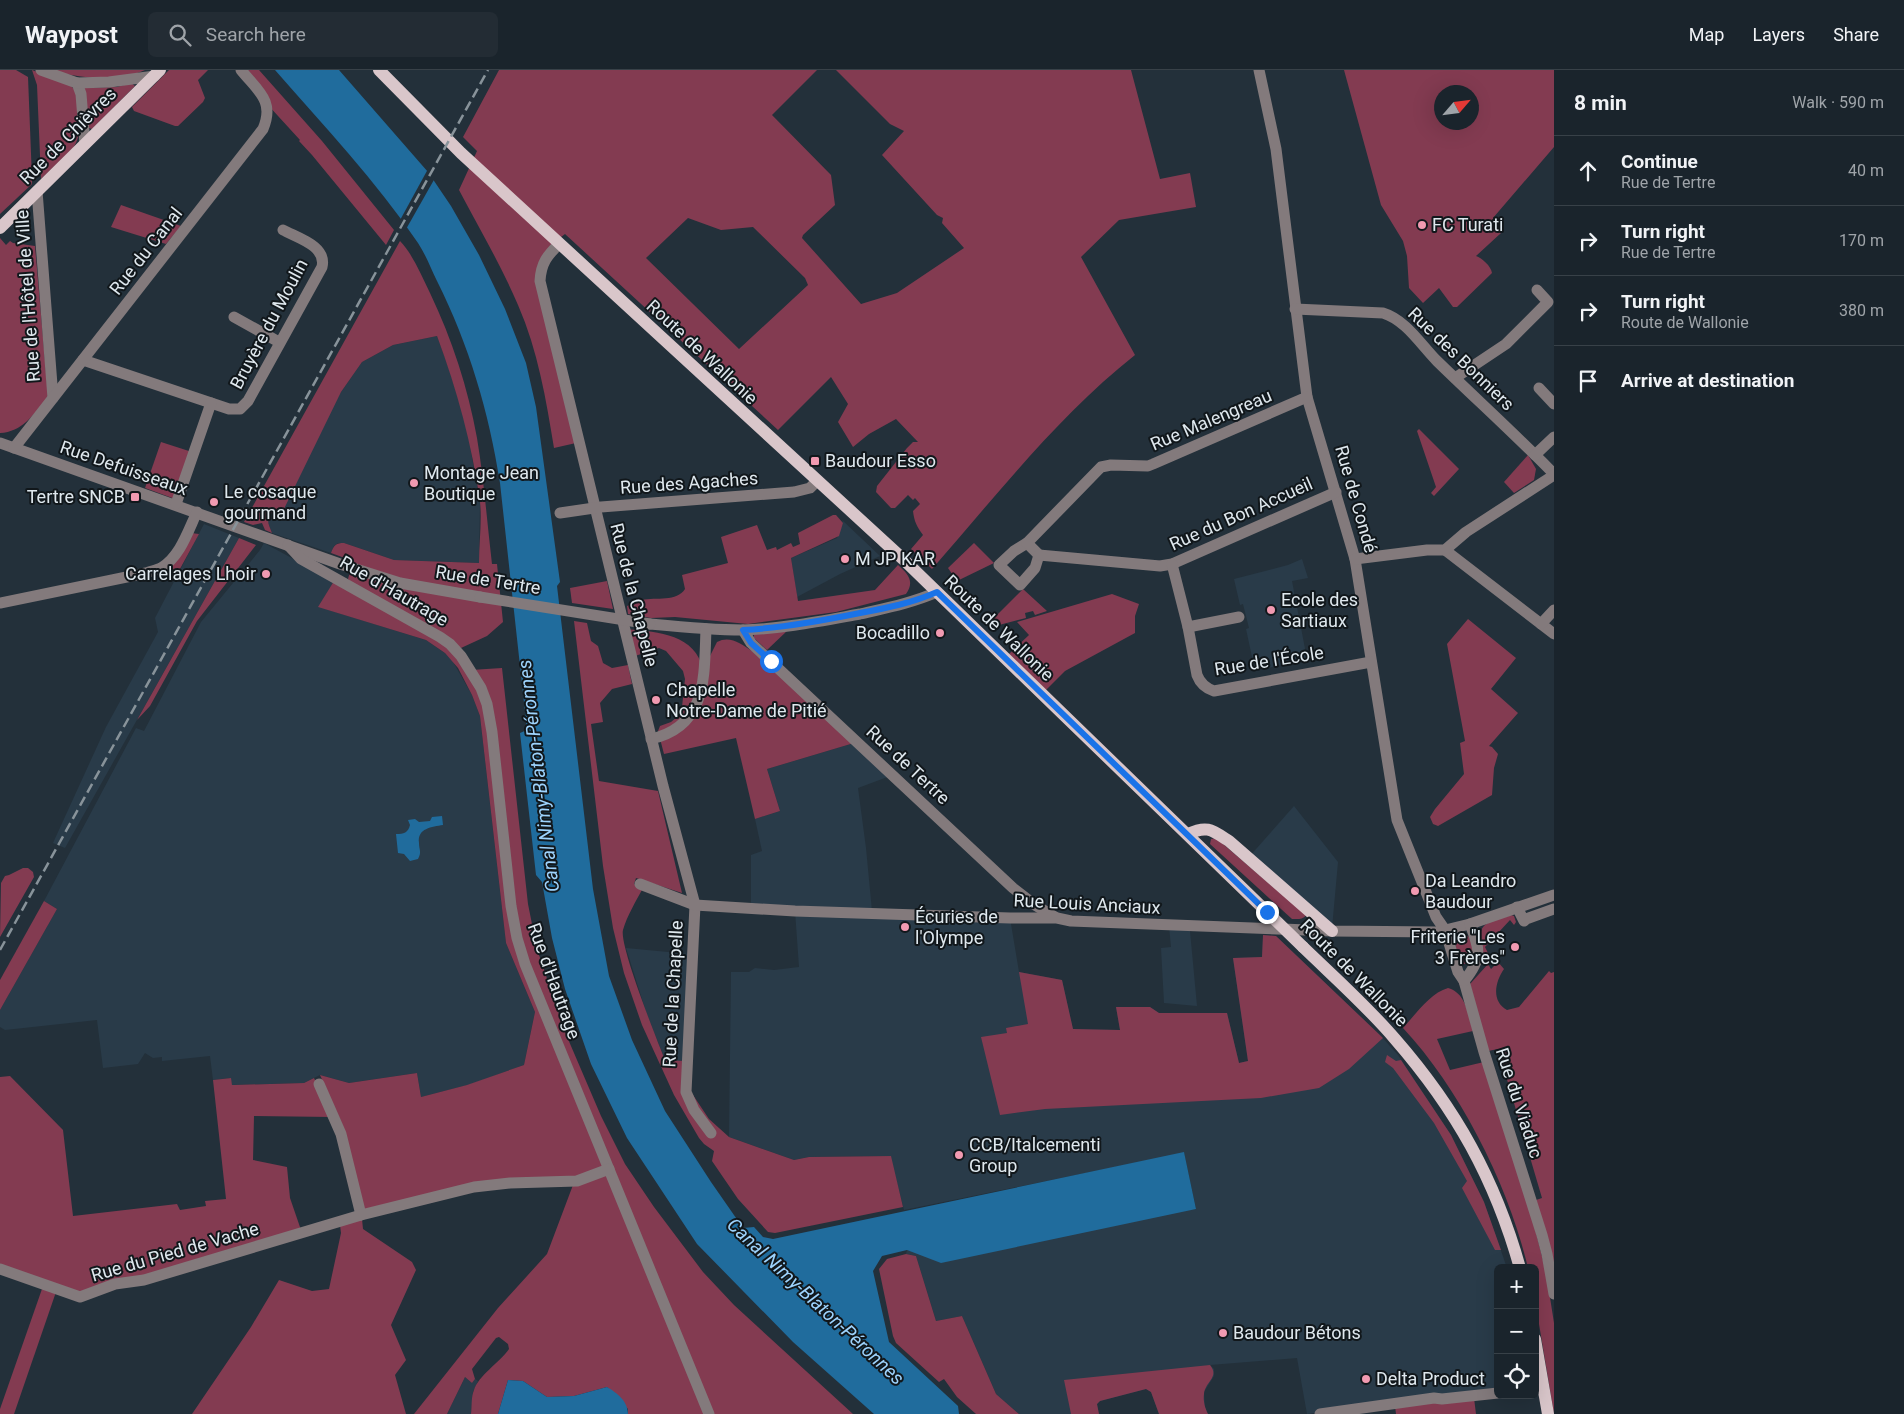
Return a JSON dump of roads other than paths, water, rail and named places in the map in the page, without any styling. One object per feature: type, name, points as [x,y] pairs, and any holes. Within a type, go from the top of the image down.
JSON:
[{"type":"main road","name":"Route de Wallonie","points":[[379,70],[446,140],[937,592],[1383,1025],[1443,1100],[1472,1146],[1503,1213],[1519,1264]]},
{"type":"main road","name":"Rue de Chièvres","points":[[0,228],[158,73]]},
{"type":"main road","points":[[1188,834],[1198,829],[1206,828],[1229,841],[1332,931]]},
{"type":"main road","points":[[1539,1380],[1548,1414]]},
{"type":"street","points":[[41,70],[77,83],[109,82],[158,73]]},
{"type":"street","name":"Rue du Canal","points":[[14,448],[263,129],[268,119],[268,105],[241,70]]},
{"type":"street","name":"Rue de Condé","points":[[1259,70],[1276,149],[1307,397],[1355,559],[1397,820],[1436,916],[1445,930]]},
{"type":"street","points":[[77,83],[81,94],[85,144]]},
{"type":"street","name":"Rue de l'Hôtel de Ville","points":[[38,191],[53,398]]},
{"type":"street","name":"Bruyère du Moulin","points":[[83,360],[229,409],[237,410],[243,407],[322,267],[324,259],[316,248],[283,230]]},
{"type":"street","name":"Rue de la Chapelle","points":[[559,244],[541,268],[540,281],[651,739],[695,905],[686,1092],[694,1110],[712,1133]]},
{"type":"street","points":[[1455,378],[1506,344],[1551,299],[1537,290]]},
{"type":"street","name":"Rue des Bonniers","points":[[1295,309],[1392,316],[1554,474]]},
{"type":"street","points":[[234,317],[279,342]]},
{"type":"street","points":[[1539,388],[1554,404]]},
{"type":"street","name":"Rue Malengreau","points":[[1038,555],[1035,568],[1020,585],[999,565],[1014,551],[1027,543],[1100,467],[1111,465],[1148,466],[1307,397]]},
{"type":"street","points":[[176,504],[212,403]]},
{"type":"street","points":[[1535,455],[1554,437]]},
{"type":"street","name":"Rue Defuisseaux","points":[[0,443],[236,526]]},
{"type":"street","points":[[1445,550],[1466,532],[1554,474]]},
{"type":"street","name":"Rue des Agaches","points":[[560,513],[594,508],[794,492],[810,488],[817,481]]},
{"type":"street","name":"Rue du Bon Accueil","points":[[1038,555],[1160,566],[1172,564],[1336,492]]},
{"type":"street","points":[[0,603],[146,573],[161,568],[172,559],[182,544],[197,512]]},
{"type":"street","name":"Rue de Tertre","points":[[236,526],[288,546],[400,583],[650,624],[743,630],[792,626],[917,601],[937,592]]},
{"type":"street","points":[[1027,543],[1038,555]]},
{"type":"street","name":"Rue d'Hautrage","points":[[288,546],[301,559],[440,637],[462,656],[481,688],[487,704],[492,732],[511,906],[517,938],[525,964],[709,1414]]},
{"type":"street","points":[[1355,559],[1427,550],[1445,550],[1554,634]]},
{"type":"street","points":[[331,576],[329,569],[332,565],[340,564],[341,578],[346,584]]},
{"type":"street","name":"Rue de l'École","points":[[1172,564],[1199,680],[1204,686],[1214,690],[1371,662]]},
{"type":"street","points":[[1541,624],[1554,610]]},
{"type":"street","points":[[1188,627],[1239,617]]},
{"type":"street","points":[[651,739],[680,728],[688,720],[695,707],[704,675],[706,629]]},
{"type":"street","name":"Rue de Tertre","points":[[743,630],[757,648],[1013,888],[1035,905],[1057,918]]},
{"type":"street","name":"Rue Louis Anciaux","points":[[640,884],[695,905],[795,911],[1057,918],[1090,922],[1332,931],[1437,932],[1470,924],[1554,895]]},
{"type":"street","points":[[1517,907],[1524,921],[1554,909]]},
{"type":"street","points":[[1464,981],[1475,967],[1479,950],[1470,924]]},
{"type":"street","name":"Rue du Viaduc","points":[[1445,930],[1458,972],[1464,981],[1484,1052],[1540,1227],[1554,1294]]},
{"type":"street","points":[[319,1084],[341,1134],[361,1215]]},
{"type":"street","name":"Rue du Pied de Vache","points":[[0,1269],[80,1297],[115,1284],[144,1280],[361,1215],[474,1187],[510,1183],[577,1180],[609,1169]]},
{"type":"street","points":[[1320,1414],[1434,1398],[1442,1399],[1494,1393]]},
{"type":"water","name":"Canal Nimy-Blaton-Péronnes","points":[[275,70],[339,70],[428,172],[451,206],[479,255],[505,309],[526,363],[536,407],[560,582],[557,586],[593,889],[609,976],[632,1040],[665,1111],[743,1228],[754,1227],[763,1237],[773,1239],[1184,1152],[1196,1209],[941,1263],[907,1250],[882,1256],[873,1271],[889,1342],[958,1406],[959,1414],[874,1414],[793,1342],[697,1244],[627,1138],[591,1064],[565,989],[552,938],[542,882],[536,875],[520,733],[527,730],[500,483],[484,405],[468,354],[448,305],[418,243],[367,176]]},
{"type":"water","points":[[442,816],[443,825],[426,829],[420,834],[420,853],[418,859],[410,861],[404,854],[398,853],[396,834],[407,831],[410,825],[408,820],[430,821],[432,817]]},
{"type":"water","points":[[508,1380],[523,1381],[547,1397],[574,1396],[607,1387],[624,1401],[628,1414],[498,1414]]},
{"type":"railway","points":[[0,950],[488,70]]},
{"type":"place","name":"FC Turati","points":[[1422,225]]},
{"type":"place","name":"Baudour Esso","points":[[815,461]]},
{"type":"place","name":"Montage Jean Boutique","points":[[414,483]]},
{"type":"place","name":"Tertre SNCB","points":[[135,497]]},
{"type":"place","name":"Le cosaque gourmand","points":[[214,502]]},
{"type":"place","name":"M JP KAR","points":[[845,559]]},
{"type":"place","name":"Carrelages Lhoir","points":[[266,574]]},
{"type":"place","name":"Ecole des Sartiaux","points":[[1271,610]]},
{"type":"place","name":"Bocadillo","points":[[940,633]]},
{"type":"place","name":"Chapelle Notre-Dame de Pitié","points":[[656,700]]},
{"type":"place","name":"Da Leandro Baudour","points":[[1415,891]]},
{"type":"place","name":"Écuries de l'Olympe","points":[[905,927]]},
{"type":"place","name":"Friterie \"Les 3 Frères\"","points":[[1515,947]]},
{"type":"place","name":"CCB/Italcementi Group","points":[[959,1155]]},
{"type":"place","name":"Baudour Bétons","points":[[1223,1333]]},
{"type":"place","name":"Delta Product","points":[[1366,1379]]}]
